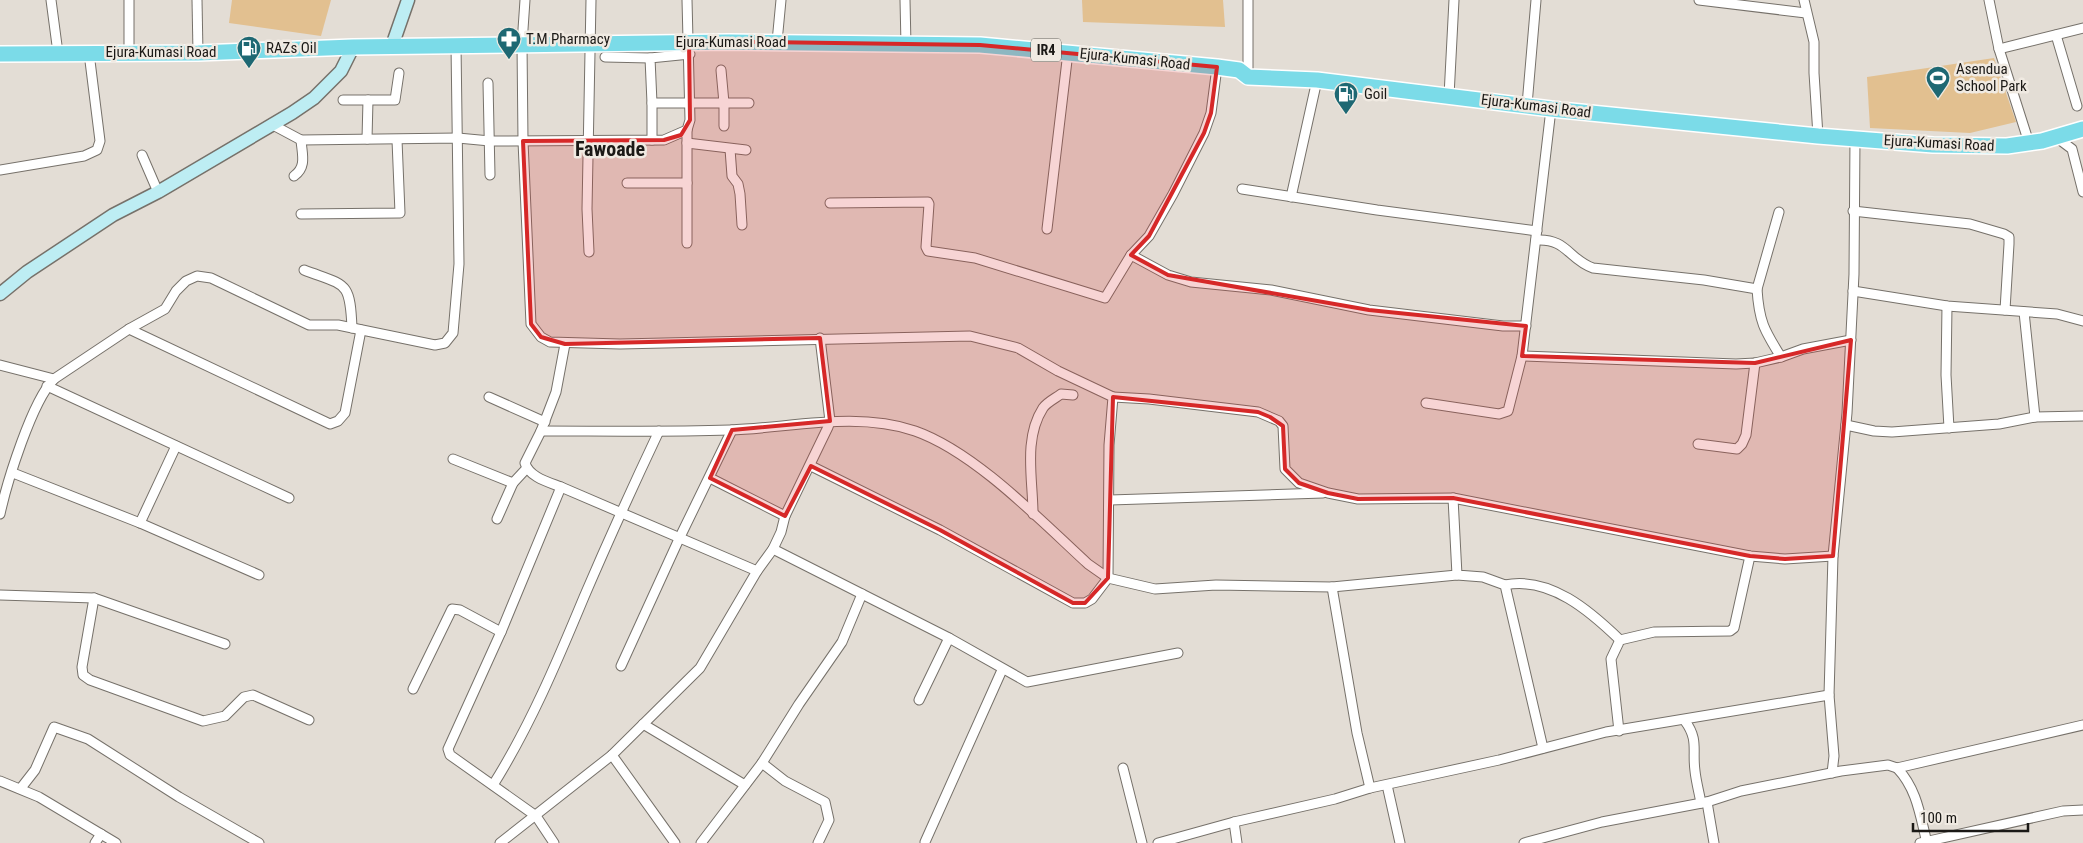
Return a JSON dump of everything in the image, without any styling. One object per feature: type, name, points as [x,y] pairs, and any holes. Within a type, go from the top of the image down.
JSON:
[{"type":"main road","name":"Ejura-Kumasi Road","points":[[0,54],[198,53],[353,47],[522,44],[589,44],[689,48],[777,42],[980,45],[1217,67],[1239,70],[1248,77],[1317,80],[1551,109],[1818,136],[1962,146],[2007,146],[2056,137],[2083,129]]},
{"type":"street","points":[[51,0],[58,53]]},
{"type":"street","points":[[129,0],[129,52]]},
{"type":"street","points":[[197,0],[198,53]]},
{"type":"street","points":[[392,46],[408,0]]},
{"type":"street","points":[[525,0],[522,44],[523,141],[531,324],[541,337],[550,342],[565,344],[970,336],[1018,348],[1058,371],[1113,397],[1149,399],[1258,412],[1270,417],[1284,426],[1285,469],[1299,483],[1328,493],[1358,499],[1453,498],[1750,556],[1785,559],[1833,556]]},
{"type":"street","points":[[589,252],[587,209],[591,0]]},
{"type":"street","points":[[687,0],[689,48],[688,104],[690,120],[687,130],[687,243]]},
{"type":"street","points":[[777,42],[781,0]]},
{"type":"street","points":[[905,0],[906,44]]},
{"type":"street","points":[[1248,0],[1248,77]]},
{"type":"street","points":[[1448,96],[1454,0]]},
{"type":"street","points":[[1527,105],[1536,0]]},
{"type":"street","points":[[1699,0],[1806,12]]},
{"type":"street","points":[[1804,0],[1806,12],[1812,25],[1814,42],[1818,136]]},
{"type":"street","points":[[1989,0],[1999,49],[2029,143]]},
{"type":"street","points":[[1999,49],[2083,28]]},
{"type":"street","points":[[2056,35],[2077,106]]},
{"type":"street","points":[[1,509],[27,432],[47,386],[54,379],[129,329],[165,309],[176,291],[186,282],[197,276],[211,278],[309,325],[338,324],[435,345],[445,343],[453,333],[459,264],[456,45]]},
{"type":"street","points":[[0,294],[27,272],[113,215],[158,192],[292,113],[327,86],[340,71],[353,47]]},
{"type":"street","points":[[605,57],[650,58],[689,48]]},
{"type":"street","points":[[1047,229],[1068,52]]},
{"type":"street","points":[[0,170],[84,156],[97,150],[100,141],[89,53]]},
{"type":"street","points":[[650,58],[652,140]]},
{"type":"street","points":[[830,203],[928,202],[930,204],[926,247],[928,252],[975,258],[1066,284],[1096,297],[1105,298],[1132,255],[1154,228],[1204,133],[1211,113],[1217,67]]},
{"type":"street","points":[[721,70],[724,126]]},
{"type":"street","points":[[343,100],[396,99],[399,72]]},
{"type":"street","points":[[1292,197],[1317,80]]},
{"type":"street","points":[[488,83],[490,175]]},
{"type":"street","points":[[367,139],[368,100]]},
{"type":"street","points":[[652,103],[749,103]]},
{"type":"street","points":[[1426,402],[1499,414],[1508,411],[1522,356],[1551,109]]},
{"type":"street","points":[[271,124],[301,140],[458,138],[490,141],[664,140],[687,130]]},
{"type":"street","points":[[2056,137],[2072,149],[2083,192]]},
{"type":"street","points":[[1832,773],[1834,756],[1829,695],[1833,556],[1846,424],[1851,340],[1855,138]]},
{"type":"street","points":[[294,176],[301,171],[303,165],[301,140]]},
{"type":"street","points":[[301,214],[400,213],[397,140]]},
{"type":"street","points":[[687,143],[746,150]]},
{"type":"street","points":[[730,149],[732,176],[738,184],[740,194],[742,225]]},
{"type":"street","points":[[142,155],[158,192]]},
{"type":"street","points":[[627,183],[687,182]]},
{"type":"street","points":[[1242,189],[1537,236],[1556,242],[1585,266],[1592,268],[1704,280],[1757,289]]},
{"type":"street","points":[[1853,211],[1970,224],[2009,237],[2005,310]]},
{"type":"street","points":[[1779,212],[1757,289],[1759,315],[1764,330],[1781,357]]},
{"type":"street","points":[[1132,255],[1168,275],[1191,282],[1271,290],[1369,310],[1503,326],[1526,326]]},
{"type":"street","points":[[304,270],[344,286],[351,297],[352,328]]},
{"type":"street","points":[[1853,291],[1947,306],[2057,314],[2083,321]]},
{"type":"street","points":[[1947,306],[1946,375],[1949,428]]},
{"type":"street","points":[[2024,312],[2035,417]]},
{"type":"street","points":[[129,329],[330,424],[338,422],[345,413],[361,330]]},
{"type":"street","points":[[500,843],[612,754],[700,668],[757,571],[773,550],[785,516],[811,466],[830,420],[820,338]]},
{"type":"street","points":[[1522,356],[1755,363],[1820,345],[1851,340]]},
{"type":"street","points":[[565,344],[556,392],[543,426],[525,463],[526,469],[532,474],[678,539],[757,571]]},
{"type":"street","points":[[1698,444],[1737,449],[1742,444],[1746,435],[1755,363]]},
{"type":"street","points":[[0,365],[54,379]]},
{"type":"street","points":[[47,386],[289,498]]},
{"type":"street","points":[[1034,514],[1030,444],[1036,423],[1044,406],[1061,394],[1073,395]]},
{"type":"street","points":[[488,397],[543,426],[659,431],[732,430],[830,420],[897,427],[916,432],[952,450],[975,465],[1034,514],[1088,564],[1108,578],[1155,589],[1216,585],[1332,587],[1457,575],[1483,577],[1505,585],[1521,582],[1551,591],[1579,604],[1620,640]]},
{"type":"street","points":[[811,466],[940,530],[1073,603],[1085,603],[1092,599],[1108,578],[1109,445],[1113,397]]},
{"type":"street","points":[[1846,424],[1892,432],[1999,424],[2035,417],[2083,416]]},
{"type":"street","points":[[621,666],[678,539],[710,478],[732,430]]},
{"type":"street","points":[[493,785],[522,738],[621,512],[659,431]]},
{"type":"street","points":[[140,523],[176,446]]},
{"type":"street","points":[[453,459],[513,483]]},
{"type":"street","points":[[497,520],[513,483],[526,469]]},
{"type":"street","points":[[13,473],[140,523],[259,575]]},
{"type":"street","points":[[710,478],[785,516]]},
{"type":"street","points":[[554,843],[536,816],[450,755],[448,749],[501,632],[561,487]]},
{"type":"street","points":[[1110,500],[1328,493]]},
{"type":"street","points":[[1453,498],[1457,575]]},
{"type":"street","points":[[773,550],[949,638],[1002,670],[1027,682],[1178,653]]},
{"type":"street","points":[[1620,640],[1654,632],[1730,631],[1734,628],[1750,556]]},
{"type":"street","points":[[1505,585],[1543,748]]},
{"type":"street","points":[[1332,587],[1356,734],[1370,788]]},
{"type":"street","points":[[701,843],[762,764],[799,704],[842,642],[862,594]]},
{"type":"street","points":[[0,596],[94,598],[225,644]]},
{"type":"street","points":[[94,598],[82,667],[83,675],[90,680],[203,721],[225,716],[244,697],[253,695],[309,720]]},
{"type":"street","points":[[413,689],[452,609],[460,610],[501,632]]},
{"type":"street","points":[[920,700],[949,638]]},
{"type":"street","points":[[1619,731],[1611,659],[1620,640]]},
{"type":"street","points":[[925,842],[1002,670]]},
{"type":"street","points":[[1158,843],[1234,822],[1335,799],[1370,788],[1619,731],[1829,695]]},
{"type":"street","points":[[1685,721],[1692,731],[1696,746],[1694,768],[1714,843]]},
{"type":"street","points":[[643,724],[745,785]]},
{"type":"street","points":[[1897,768],[2083,725]]},
{"type":"street","points":[[21,788],[35,770],[54,727],[88,739],[179,797],[259,843]]},
{"type":"street","points":[[612,754],[675,843]]},
{"type":"street","points":[[762,764],[785,781],[825,802],[829,820],[818,843]]},
{"type":"street","points":[[1524,843],[1602,822],[1704,803],[1741,791],[1832,773],[1888,765],[1897,768],[1907,778],[1914,792],[1925,842],[2000,827],[2063,811],[2083,810]]},
{"type":"street","points":[[1122,768],[1142,843]]},
{"type":"street","points":[[0,781],[21,788],[116,843]]},
{"type":"street","points":[[1387,785],[1400,843]]},
{"type":"street","points":[[1234,822],[1237,843]]},
{"type":"street","points":[[96,843],[101,834]]},
{"type":"highlighted area","points":[[689,41],[980,45],[1217,67],[1211,113],[1204,133],[1149,236],[1131,255],[1168,275],[1369,310],[1526,326],[1522,356],[1755,363],[1851,340],[1833,556],[1785,559],[1750,556],[1453,498],[1358,499],[1328,493],[1299,483],[1285,469],[1283,426],[1270,417],[1258,412],[1113,397],[1108,578],[1085,603],[1073,603],[940,530],[811,466],[785,516],[710,478],[732,430],[830,421],[820,338],[565,344],[541,337],[531,324],[523,141],[664,140],[681,135],[690,120]]},
{"type":"shaded area","points":[[232,0],[331,0],[321,36],[229,23]]},
{"type":"shaded area","points":[[1082,0],[1223,0],[1225,27],[1083,22]]},
{"type":"shaded area","name":"Asendua School Park","points":[[1994,58],[2016,122],[1970,133],[1870,128],[1867,77]]},
{"type":"place","name":"T.M Pharmacy","points":[[509,60]]},
{"type":"place","name":"RAZs Oil","points":[[249,69]]},
{"type":"place","name":"Asendua School Park","points":[[1938,99]]},
{"type":"place","name":"Goil","points":[[1346,115]]},
{"type":"district","name":"Fawoade","points":[[610,149]]}]
